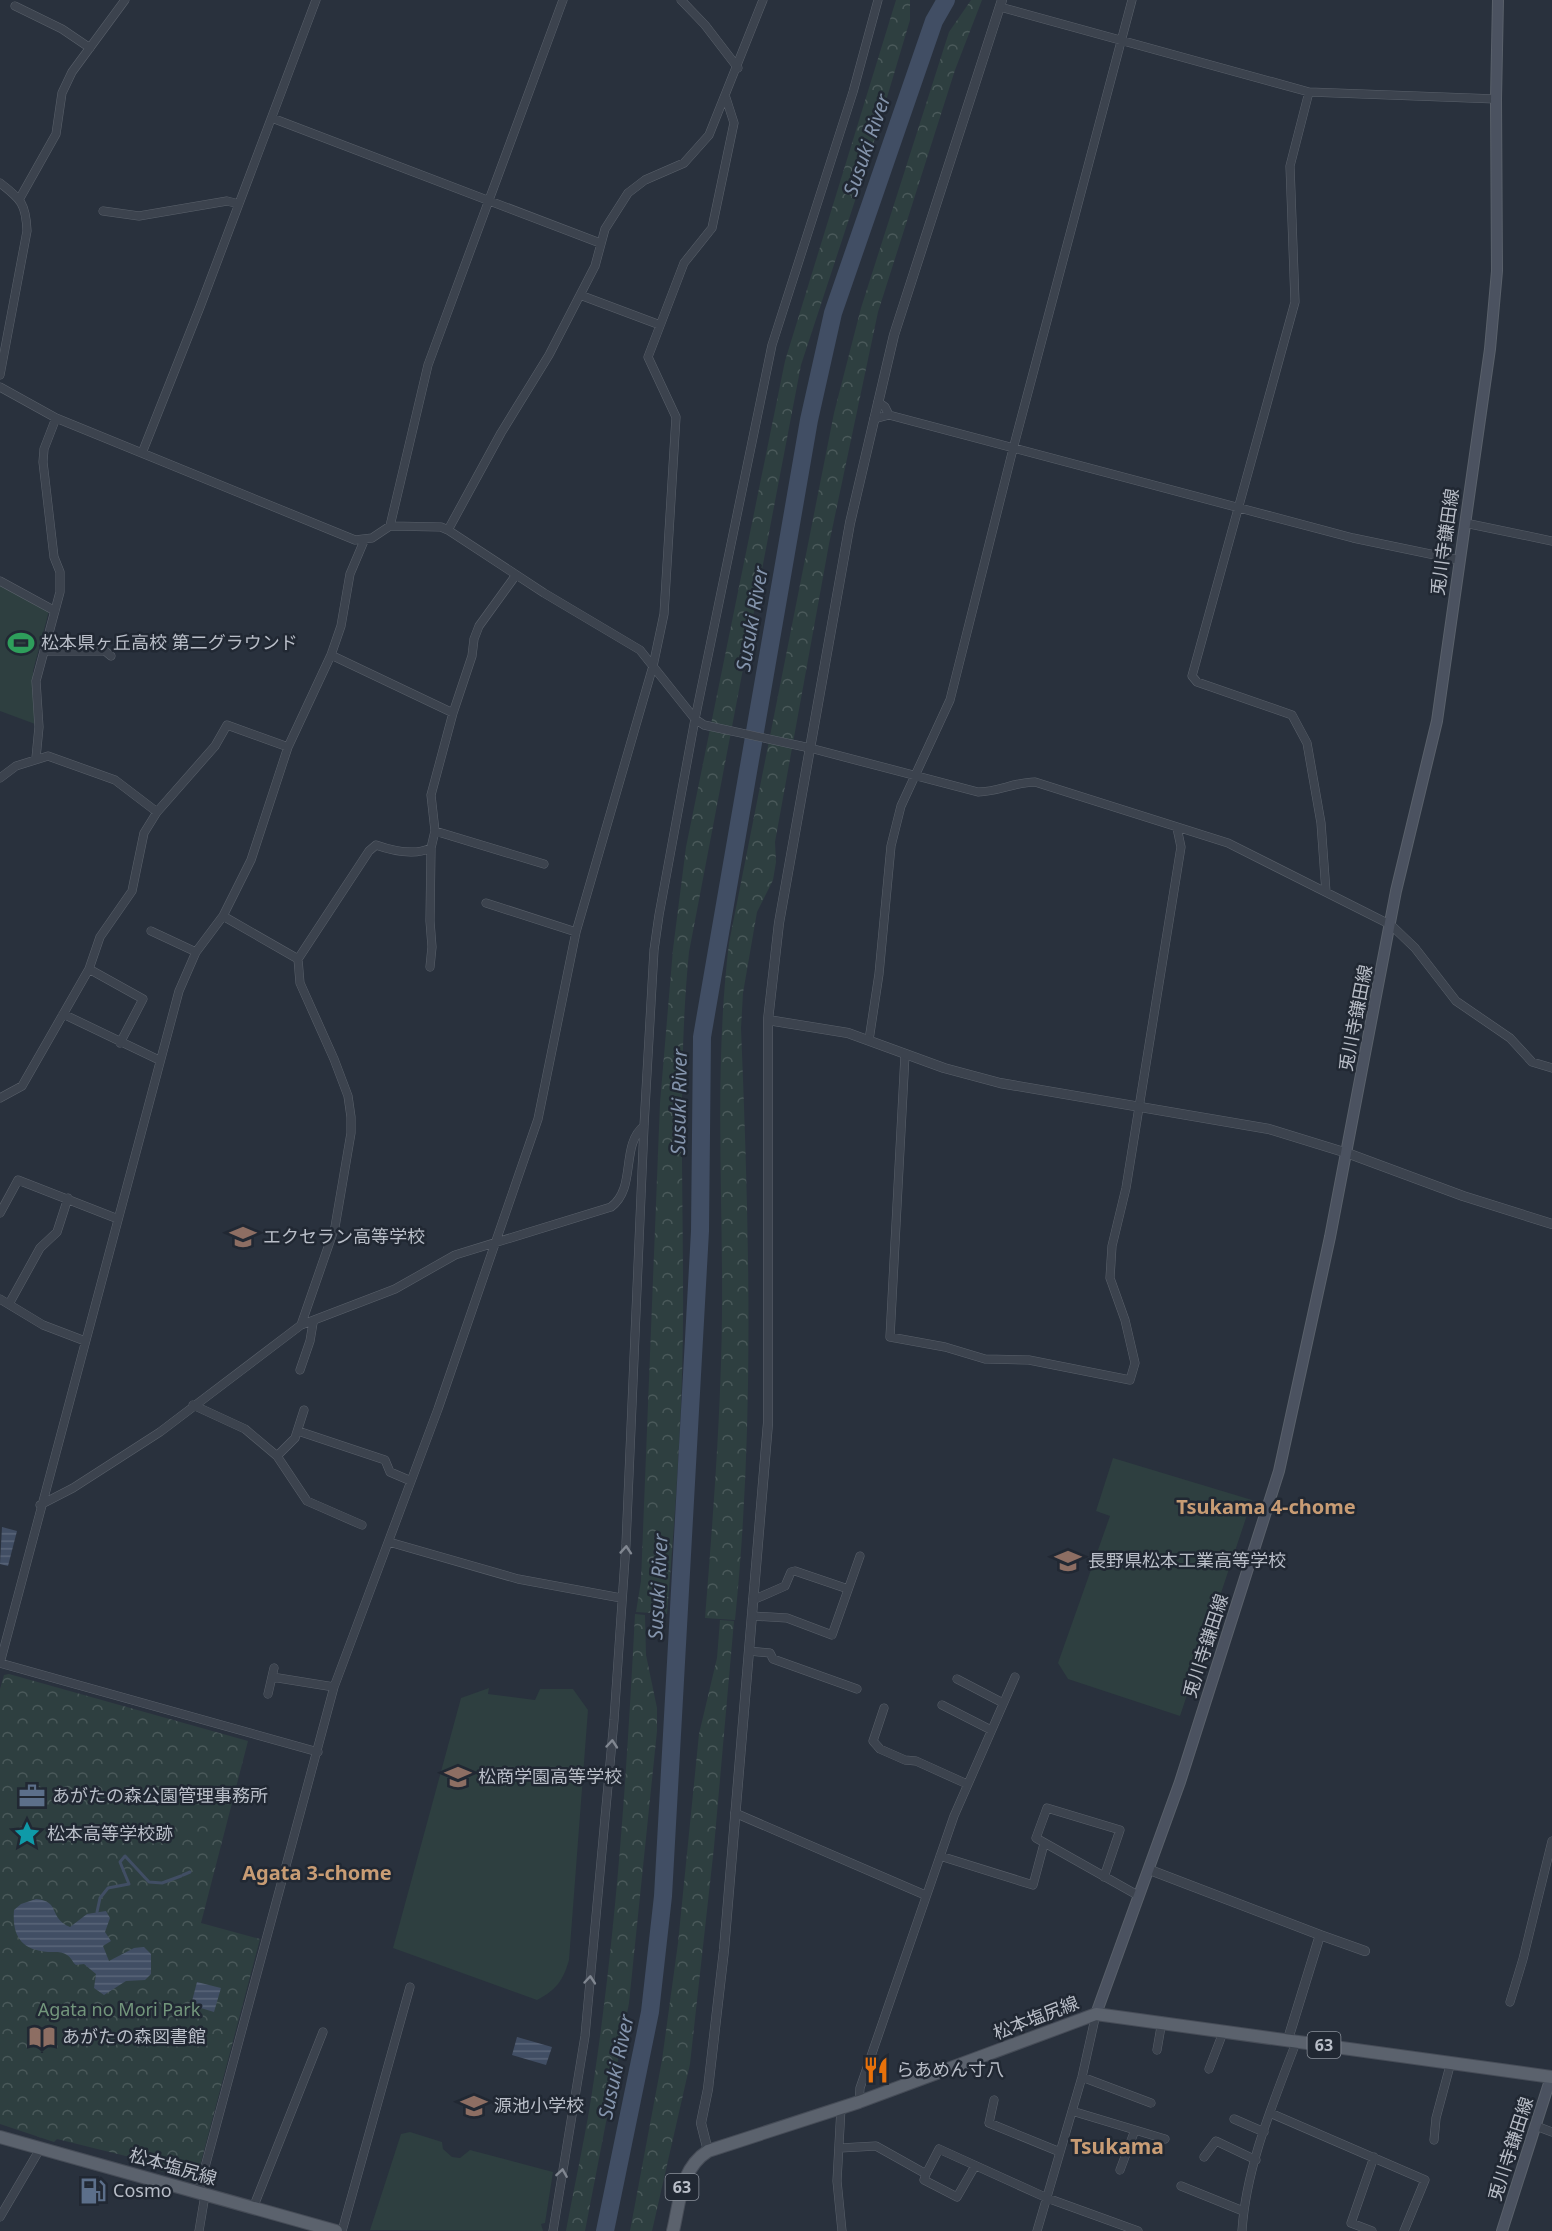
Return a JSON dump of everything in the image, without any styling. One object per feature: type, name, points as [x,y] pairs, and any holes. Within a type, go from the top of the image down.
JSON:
[{"type":"main road","name":"兎川寺鎌田線","points":[[1096,2014],[1150,1870],[1279,1471],[1347,1153],[1404,855],[1437,721],[1490,349],[1497,271],[1498,0]]},
{"type":"main road","name":"松本塩尻線","points":[[673,2231],[687,2173],[699,2157],[708,2151],[859,2102],[1096,2014],[1162,2021],[1552,2077]]},
{"type":"main road","name":"兎川寺鎌田線","points":[[1502,2231],[1552,2077]]},
{"type":"main road","name":"松本塩尻線","points":[[0,2137],[336,2231]]},
{"type":"street","points":[[20,198],[56,134],[62,93],[72,72],[124,0]]},
{"type":"street","points":[[142,453],[240,204],[316,0]]},
{"type":"street","points":[[390,526],[428,365],[563,0]]},
{"type":"street","points":[[681,0],[705,25],[738,68]]},
{"type":"street","points":[[447,530],[501,433],[543,366],[595,266],[605,229],[628,193],[645,180],[676,167],[693,154],[709,135],[738,68],[763,0]]},
{"type":"street","points":[[553,2231],[585,2036],[614,1720],[628,1508],[654,950],[695,719],[772,345],[853,92],[878,0]]},
{"type":"street","points":[[869,1040],[879,974],[891,846],[901,806],[950,699],[1013,449],[1132,0]]},
{"type":"street","points":[[708,2151],[702,2138],[701,2123],[708,2089],[724,1950],[768,1423],[768,1020],[779,923],[850,523],[878,402],[900,313],[1001,4],[1120,40],[1309,92],[1496,99]]},
{"type":"street","points":[[15,6],[62,28],[90,48]]},
{"type":"street","points":[[1309,92],[1290,166],[1295,302],[1192,676],[1197,682],[1292,715],[1307,743],[1321,823],[1326,892]]},
{"type":"street","points":[[199,2231],[201,2194],[334,1687],[498,1240],[538,1119],[576,932],[653,666],[664,614],[676,417],[648,357],[684,263],[712,228],[734,123],[726,98]]},
{"type":"street","points":[[272,118],[600,243]]},
{"type":"street","points":[[0,183],[20,198],[27,216],[27,231],[0,375]]},
{"type":"street","points":[[104,211],[139,216],[227,201],[240,204]]},
{"type":"street","points":[[580,295],[660,325]]},
{"type":"street","points":[[0,387],[56,418],[355,540],[364,541],[390,526],[441,527],[516,575],[629,642],[653,666],[695,719],[704,725],[810,748],[978,792],[991,792],[1022,782],[1035,782],[1228,843],[1391,925],[1414,948],[1456,1001],[1510,1038],[1532,1062],[1552,1068]]},
{"type":"street","points":[[878,402],[885,407],[888,415]]},
{"type":"street","points":[[874,419],[888,415],[1353,538],[1459,560]]},
{"type":"street","points":[[36,758],[39,727],[36,681],[60,592],[60,572],[54,557],[43,462],[44,448],[56,418]]},
{"type":"street","points":[[1465,523],[1552,541]]},
{"type":"street","points":[[318,1752],[0,1663],[40,1505],[179,991],[196,952],[223,916],[251,860],[288,747],[331,655],[341,626],[350,574],[364,541]]},
{"type":"street","points":[[430,967],[432,947],[431,848],[435,831],[431,795],[479,626],[516,575]]},
{"type":"street","points":[[0,580],[55,611]]},
{"type":"street","points":[[44,651],[105,651],[111,656]]},
{"type":"street","points":[[331,655],[453,713]]},
{"type":"street","points":[[0,1098],[22,1086],[89,969],[100,937],[132,891],[144,832],[157,812],[198,767],[227,725],[288,747]]},
{"type":"street","points":[[0,778],[16,766],[48,756],[115,780],[157,812]]},
{"type":"street","points":[[905,1055],[890,1337],[945,1347],[985,1359],[1029,1360],[1130,1380],[1135,1363],[1110,1278],[1112,1246],[1126,1188],[1181,847],[1177,828]]},
{"type":"street","points":[[435,831],[544,864]]},
{"type":"street","points":[[301,1325],[335,1227],[351,1133],[351,1117],[348,1096],[334,1059],[300,983],[298,959],[369,851],[376,845],[407,852],[431,848]]},
{"type":"street","points":[[486,903],[576,932]]},
{"type":"street","points":[[223,916],[298,959]]},
{"type":"street","points":[[151,931],[196,952]]},
{"type":"street","points":[[89,969],[143,999],[120,1044]]},
{"type":"street","points":[[63,1014],[120,1044],[159,1060]]},
{"type":"street","points":[[768,1020],[826,1028],[869,1040],[905,1055],[1000,1083],[1269,1129],[1347,1153],[1430,1185],[1552,1224]]},
{"type":"street","points":[[40,1505],[73,1488],[160,1432],[301,1325],[313,1323],[395,1288],[455,1255],[498,1240],[600,1211],[618,1202],[624,1191],[635,1133],[644,1126]]},
{"type":"street","points":[[0,1213],[18,1180],[118,1219]]},
{"type":"street","points":[[9,1304],[40,1248],[57,1232],[68,1198]]},
{"type":"street","points":[[0,1299],[43,1325],[85,1341]]},
{"type":"street","points":[[300,1370],[310,1341],[313,1323]]},
{"type":"street","points":[[193,1405],[245,1429],[277,1456],[308,1501],[362,1525]]},
{"type":"street","points":[[277,1456],[295,1438],[304,1410]]},
{"type":"street","points":[[298,1431],[385,1460],[390,1472],[411,1481]]},
{"type":"street","points":[[389,1542],[518,1579],[621,1598]]},
{"type":"street","points":[[752,1616],[788,1618],[832,1635],[860,1556]]},
{"type":"street","points":[[753,1600],[785,1586],[791,1572],[795,1571],[848,1589]]},
{"type":"street","points":[[749,1652],[770,1653],[773,1659],[857,1689]]},
{"type":"street","points":[[268,1694],[274,1668]]},
{"type":"street","points":[[272,1677],[334,1687]]},
{"type":"street","points":[[859,2102],[860,2088],[887,2014],[925,1895],[967,1784],[1015,1677]]},
{"type":"street","points":[[957,1679],[1004,1703]]},
{"type":"street","points":[[942,1705],[991,1730]]},
{"type":"street","points":[[884,1708],[873,1741],[880,1749],[905,1760],[916,1761],[967,1784]]},
{"type":"street","points":[[1104,1877],[1120,1830],[1047,1808],[1036,1838],[1044,1844],[1104,1877],[1139,1896]]},
{"type":"street","points":[[735,1813],[925,1895]]},
{"type":"street","points":[[1510,2002],[1552,1841]]},
{"type":"street","points":[[940,1856],[1033,1886],[1044,1844]]},
{"type":"street","points":[[1150,1870],[1365,1951]]},
{"type":"street","points":[[1242,2231],[1245,2196],[1293,2040],[1320,1935]]},
{"type":"street","points":[[342,2231],[410,1987]]},
{"type":"street","points":[[1037,2231],[1082,2077],[1096,2014]]},
{"type":"street","points":[[1157,2050],[1162,2021]]},
{"type":"street","points":[[1209,2069],[1224,2030]]},
{"type":"street","points":[[253,2208],[323,2032]]},
{"type":"street","points":[[1434,2140],[1436,2118],[1451,2062]]},
{"type":"street","points":[[1082,2077],[1151,2103]]},
{"type":"street","points":[[1142,2100],[1146,2090]]},
{"type":"street","points":[[994,2100],[989,2123],[1060,2152]]},
{"type":"street","points":[[841,2108],[840,2148],[837,2154],[837,2203],[842,2231]]},
{"type":"street","points":[[1072,2111],[1165,2139]]},
{"type":"street","points":[[1270,2113],[1425,2180],[1404,2231]]},
{"type":"street","points":[[1234,2119],[1264,2132]]},
{"type":"street","points":[[1536,2126],[1552,2132]]},
{"type":"street","points":[[1120,2170],[1135,2130]]},
{"type":"street","points":[[1204,2157],[1216,2141],[1256,2160]]},
{"type":"street","points":[[840,2148],[876,2146],[926,2174]]},
{"type":"street","points":[[975,2166],[957,2197],[924,2180],[939,2149],[1047,2198],[1138,2231]]},
{"type":"street","points":[[0,2217],[38,2154]]},
{"type":"street","points":[[1371,2231],[1351,2223],[1374,2157]]},
{"type":"street","points":[[1114,2158],[1123,2161]]},
{"type":"street","points":[[1181,2186],[1243,2211]]},
{"type":"green space","points":[[896,0],[910,0],[910,20],[869,158],[801,365],[689,952],[682,1078],[682,1370],[679,1451],[667,1614],[636,1612],[641,1581],[660,1103],[673,949],[686,847],[785,361]]},
{"type":"green space","points":[[971,0],[982,0],[955,70],[878,312],[829,544],[775,842],[776,862],[773,880],[757,912],[743,993],[741,1028],[748,1250],[746,1472],[735,1620],[705,1618],[720,1390],[722,1314],[720,1082],[724,989],[729,943],[834,413],[861,308],[949,32]]},
{"type":"green space","name":"松本県ヶ丘高校 第二グラウンド","points":[[0,585],[49,611],[33,671],[35,724],[0,711]]},
{"type":"green space","points":[[1113,1458],[1252,1500],[1180,1716],[1068,1679],[1058,1663],[1110,1516],[1096,1511]]},
{"type":"green space","points":[[635,1614],[645,1615],[646,1655],[657,1708],[657,1731],[629,2003],[585,2231],[566,2231],[591,2098],[609,1963],[625,1789]]},
{"type":"green space","points":[[720,1620],[734,1621],[714,1847],[690,2064],[652,2231],[630,2231],[662,2060],[678,1943],[699,1734],[717,1658]]},
{"type":"green space","name":"Agata no Mori Park","points":[[9,1674],[248,1741],[201,1923],[260,1939],[196,2181],[160,2171],[158,2164],[57,2139],[54,2142],[0,2124],[0,1689],[4,1675]]},
{"type":"green space","points":[[489,1688],[488,1694],[535,1700],[540,1689],[573,1689],[588,1710],[569,1960],[558,1984],[537,2000],[393,1948],[461,1698]]},
{"type":"green space","points":[[410,2132],[442,2142],[443,2149],[452,2157],[460,2158],[470,2150],[553,2172],[545,2223],[541,2224],[543,2231],[370,2230],[401,2134]]},
{"type":"water","points":[[2,1527],[17,1531],[8,1566],[0,1564]]},
{"type":"water","points":[[36,1899],[49,1903],[59,1919],[70,1927],[87,1914],[106,1911],[110,1918],[105,1932],[111,1941],[103,1946],[109,1961],[134,1948],[144,1947],[151,1954],[151,1974],[145,1980],[126,1981],[104,1995],[94,1988],[96,1974],[84,1964],[76,1965],[63,1953],[39,1951],[25,1945],[17,1934],[14,1910],[21,1904]]},
{"type":"water","points":[[197,1982],[221,1988],[214,2012],[191,2005]]},
{"type":"water","points":[[517,2037],[552,2047],[546,2065],[512,2055]]},
{"type":"waterway","name":"Susuki River","points":[[605,2231],[650,2012],[663,1896],[700,1231],[702,1037],[809,420],[833,313],[934,21],[946,0]]},
{"type":"waterway","points":[[97,1912],[100,1898],[108,1888],[129,1884],[120,1862],[125,1856],[149,1882],[162,1883],[181,1876]]},
{"type":"waterway","points":[[183,1875],[190,1872]]},
{"type":"place","name":"松本県ヶ丘高校 第二グラウンド","points":[[21,643]]},
{"type":"place","name":"エクセラン高等学校","points":[[243,1237]]},
{"type":"place","name":"長野県松本工業高等学校","points":[[1068,1561]]},
{"type":"place","name":"松商学園高等学校","points":[[458,1777]]},
{"type":"place","name":"あがたの森公園管理事務所","points":[[32,1796]]},
{"type":"place","name":"松本高等学校跡","points":[[27,1834]]},
{"type":"place","name":"あがたの森図書館","points":[[42,2037]]},
{"type":"place","name":"らあめん寸八","points":[[876,2070]]},
{"type":"place","name":"源池小学校","points":[[474,2106]]},
{"type":"place","name":"Cosmo","points":[[93,2191]]},
{"type":"district","name":"Tsukama 4-chome","points":[[1266,1507]]},
{"type":"district","name":"Agata 3-chome","points":[[317,1873]]},
{"type":"district","name":"Tsukama","points":[[1117,2147]]}]
